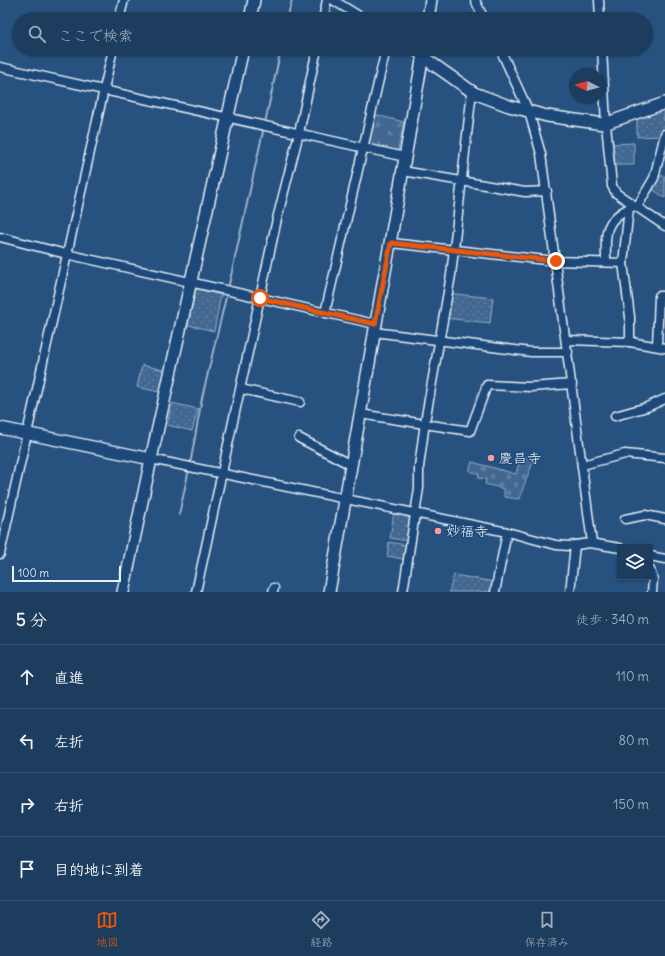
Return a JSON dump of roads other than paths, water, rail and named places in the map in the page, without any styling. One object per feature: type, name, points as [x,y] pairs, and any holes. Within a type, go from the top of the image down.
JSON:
[{"type":"street","points":[[121,12],[124,0]]},
{"type":"street","points":[[251,12],[254,0]]},
{"type":"street","points":[[324,12],[327,0]]},
{"type":"street","points":[[333,0],[353,12]]},
{"type":"street","points":[[429,12],[431,0]]},
{"type":"street","points":[[475,0],[481,12]]},
{"type":"street","points":[[599,0],[600,12]]},
{"type":"street","points":[[0,554],[111,56]]},
{"type":"street","points":[[123,592],[151,459],[241,56]]},
{"type":"street","points":[[196,592],[223,474],[277,219],[299,133],[316,56]]},
{"type":"street","points":[[325,313],[384,56]]},
{"type":"street","points":[[330,592],[422,56]]},
{"type":"street","points":[[427,56],[472,91],[529,112],[547,116],[606,124],[665,103]]},
{"type":"street","points":[[503,56],[529,112],[541,154],[592,543]]},
{"type":"street","points":[[602,56],[606,124],[612,186],[616,193],[634,207],[665,226]]},
{"type":"street","points":[[0,67],[405,157]]},
{"type":"street","points":[[402,592],[419,488],[419,467],[425,422],[440,341],[454,250],[472,91]]},
{"type":"street","points":[[630,342],[630,317],[623,263],[634,207],[654,178],[665,134]]},
{"type":"street","points":[[403,171],[525,192],[547,191]]},
{"type":"street","points":[[606,262],[606,238],[610,223],[614,216],[634,207]]},
{"type":"street","points":[[0,237],[66,254],[325,313],[375,328],[440,341],[531,352],[568,352]]},
{"type":"street","points":[[391,243],[556,261],[623,263]]},
{"type":"street","points":[[566,340],[630,342],[661,347],[659,296],[665,296]]},
{"type":"street","points":[[360,414],[425,422],[470,431],[488,384],[530,387],[572,384]]},
{"type":"street","points":[[241,389],[300,402]]},
{"type":"street","points":[[615,416],[647,407],[665,399]]},
{"type":"street","points":[[0,428],[507,532],[556,545],[592,543],[617,547]]},
{"type":"street","points":[[299,438],[351,465]]},
{"type":"street","points":[[582,465],[625,454],[665,458]]},
{"type":"street","points":[[625,518],[645,515],[665,519]]},
{"type":"street","points":[[495,592],[507,532]]},
{"type":"street","points":[[570,592],[575,545]]},
{"type":"street","points":[[653,557],[665,560]]},
{"type":"street","points":[[652,592],[653,580]]},
{"type":"waterway","points":[[289,12],[292,0]]},
{"type":"waterway","points":[[265,123],[279,56]]},
{"type":"waterway","points":[[228,289],[264,127]]},
{"type":"waterway","points":[[190,465],[202,398],[227,293]]},
{"type":"waterway","points":[[179,515],[189,469]]},
{"type":"place","name":"慶昌寺","points":[[491,458]]},
{"type":"place","name":"妙福寺","points":[[438,531]]}]
